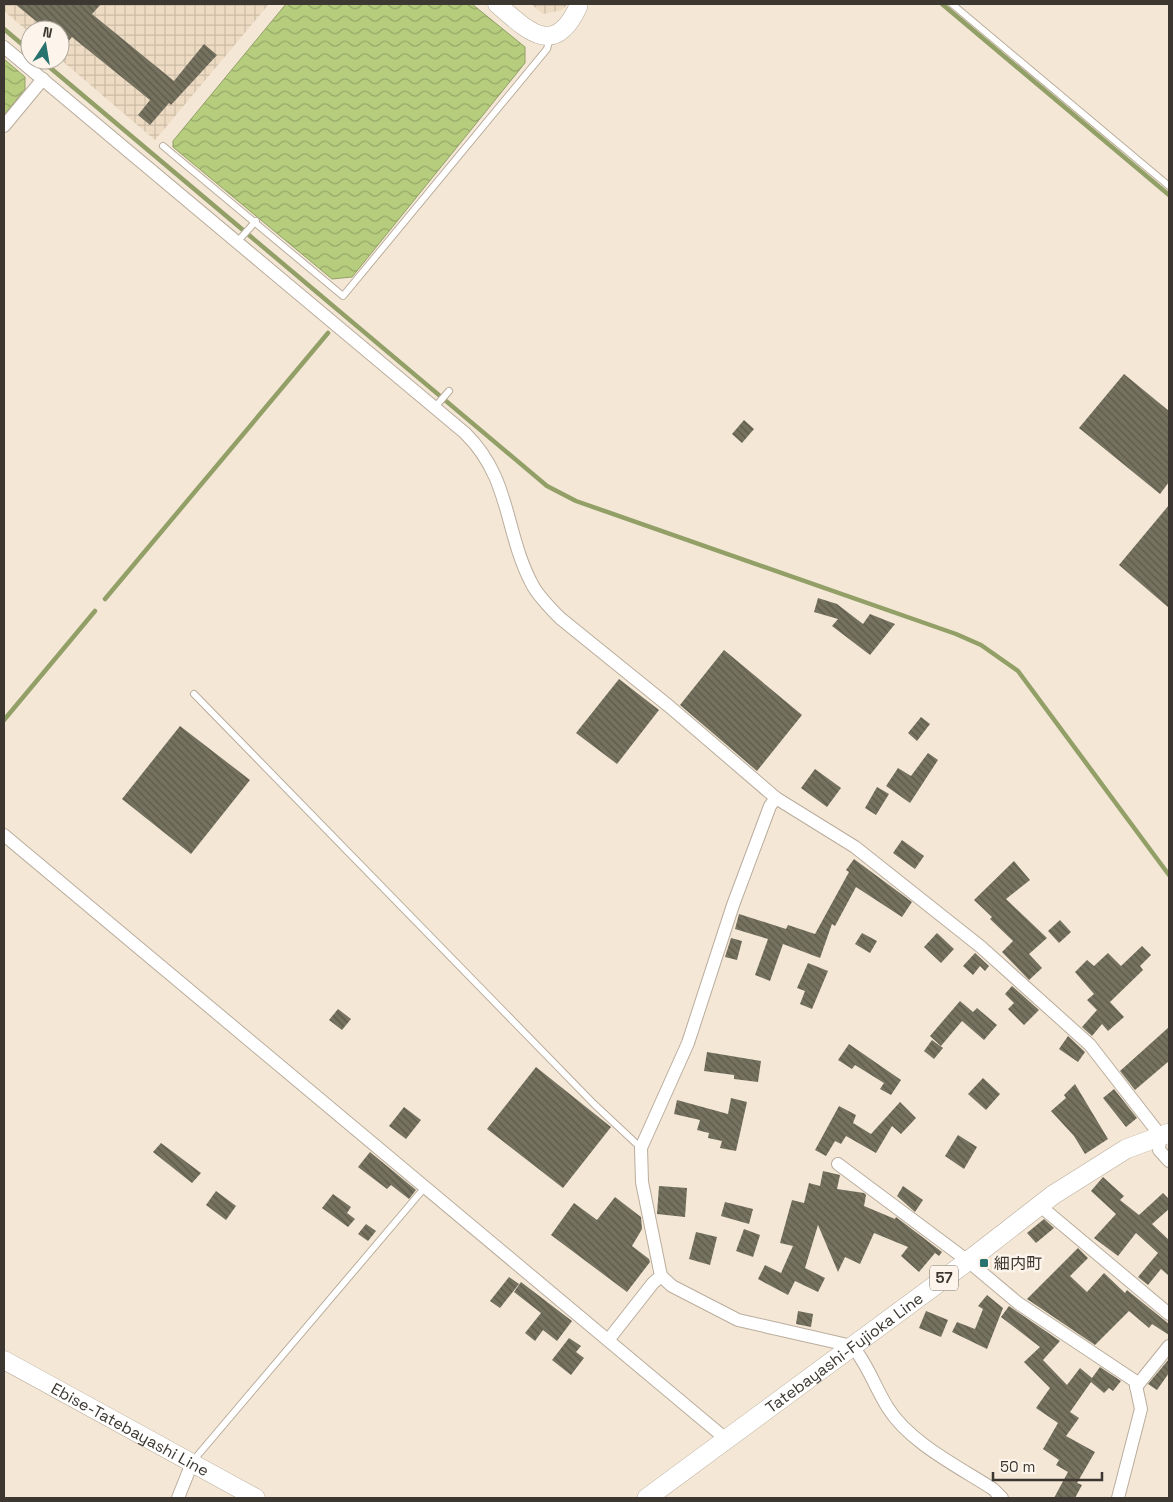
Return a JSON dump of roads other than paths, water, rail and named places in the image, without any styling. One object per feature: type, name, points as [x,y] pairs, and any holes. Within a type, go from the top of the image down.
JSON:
[{"type":"main road","points":[[497,4],[533,34],[550,37],[566,27],[580,5]]},
{"type":"main road","points":[[515,4],[537,22],[550,26],[561,22],[580,5]]},
{"type":"main road","name":"Tatebayashi-Fujioka Line","points":[[647,1498],[968,1261],[1039,1205],[1092,1169],[1126,1150],[1165,1134]]},
{"type":"main road","name":"Ebise-Tatebayashi Line","points":[[4,1360],[256,1498]]},
{"type":"street","points":[[4,47],[240,238],[437,406],[476,444],[495,472],[525,566],[533,586],[546,605],[670,707],[776,798],[855,847],[981,947],[1090,1045],[1165,1134],[1159,1150],[1169,1161]]},
{"type":"street","points":[[4,126],[43,79]]},
{"type":"street","points":[[776,798],[770,806],[746,868],[688,1043],[641,1148],[642,1182],[661,1276],[672,1286],[738,1320],[852,1346],[860,1355],[889,1409],[910,1434],[993,1489],[1002,1498]]},
{"type":"street","points":[[4,835],[609,1339],[726,1439]]},
{"type":"street","points":[[838,1164],[968,1261],[1040,1319],[1136,1381],[1141,1409],[1118,1498]]},
{"type":"street","points":[[1039,1205],[1169,1314]]},
{"type":"street","points":[[609,1339],[653,1283],[661,1276]]},
{"type":"street","points":[[1136,1387],[1169,1346]]},
{"type":"street","points":[[178,1498],[192,1463]]},
{"type":"lane","points":[[952,4],[1169,186]]},
{"type":"lane","points":[[163,146],[343,296],[547,49],[550,37]]},
{"type":"lane","points":[[240,238],[254,223]]},
{"type":"lane","points":[[437,406],[448,392]]},
{"type":"lane","points":[[194,694],[594,1104],[641,1148]]},
{"type":"lane","points":[[192,1463],[426,1186]]},
{"type":"water","points":[[286,4],[472,4],[525,47],[525,63],[352,277],[332,279],[173,147],[173,141]]},
{"type":"water","points":[[4,59],[25,77],[25,89],[4,115]]},
{"type":"waterway","points":[[942,4],[1169,195]]},
{"type":"waterway","points":[[4,29],[20,43]]},
{"type":"waterway","points":[[53,70],[547,486],[576,501],[956,634],[981,645],[1018,671],[1169,875]]},
{"type":"waterway","points":[[105,599],[328,333]]},
{"type":"waterway","points":[[4,720],[95,611]]},
{"type":"place","name":"細内町","points":[[984,1263]]}]
